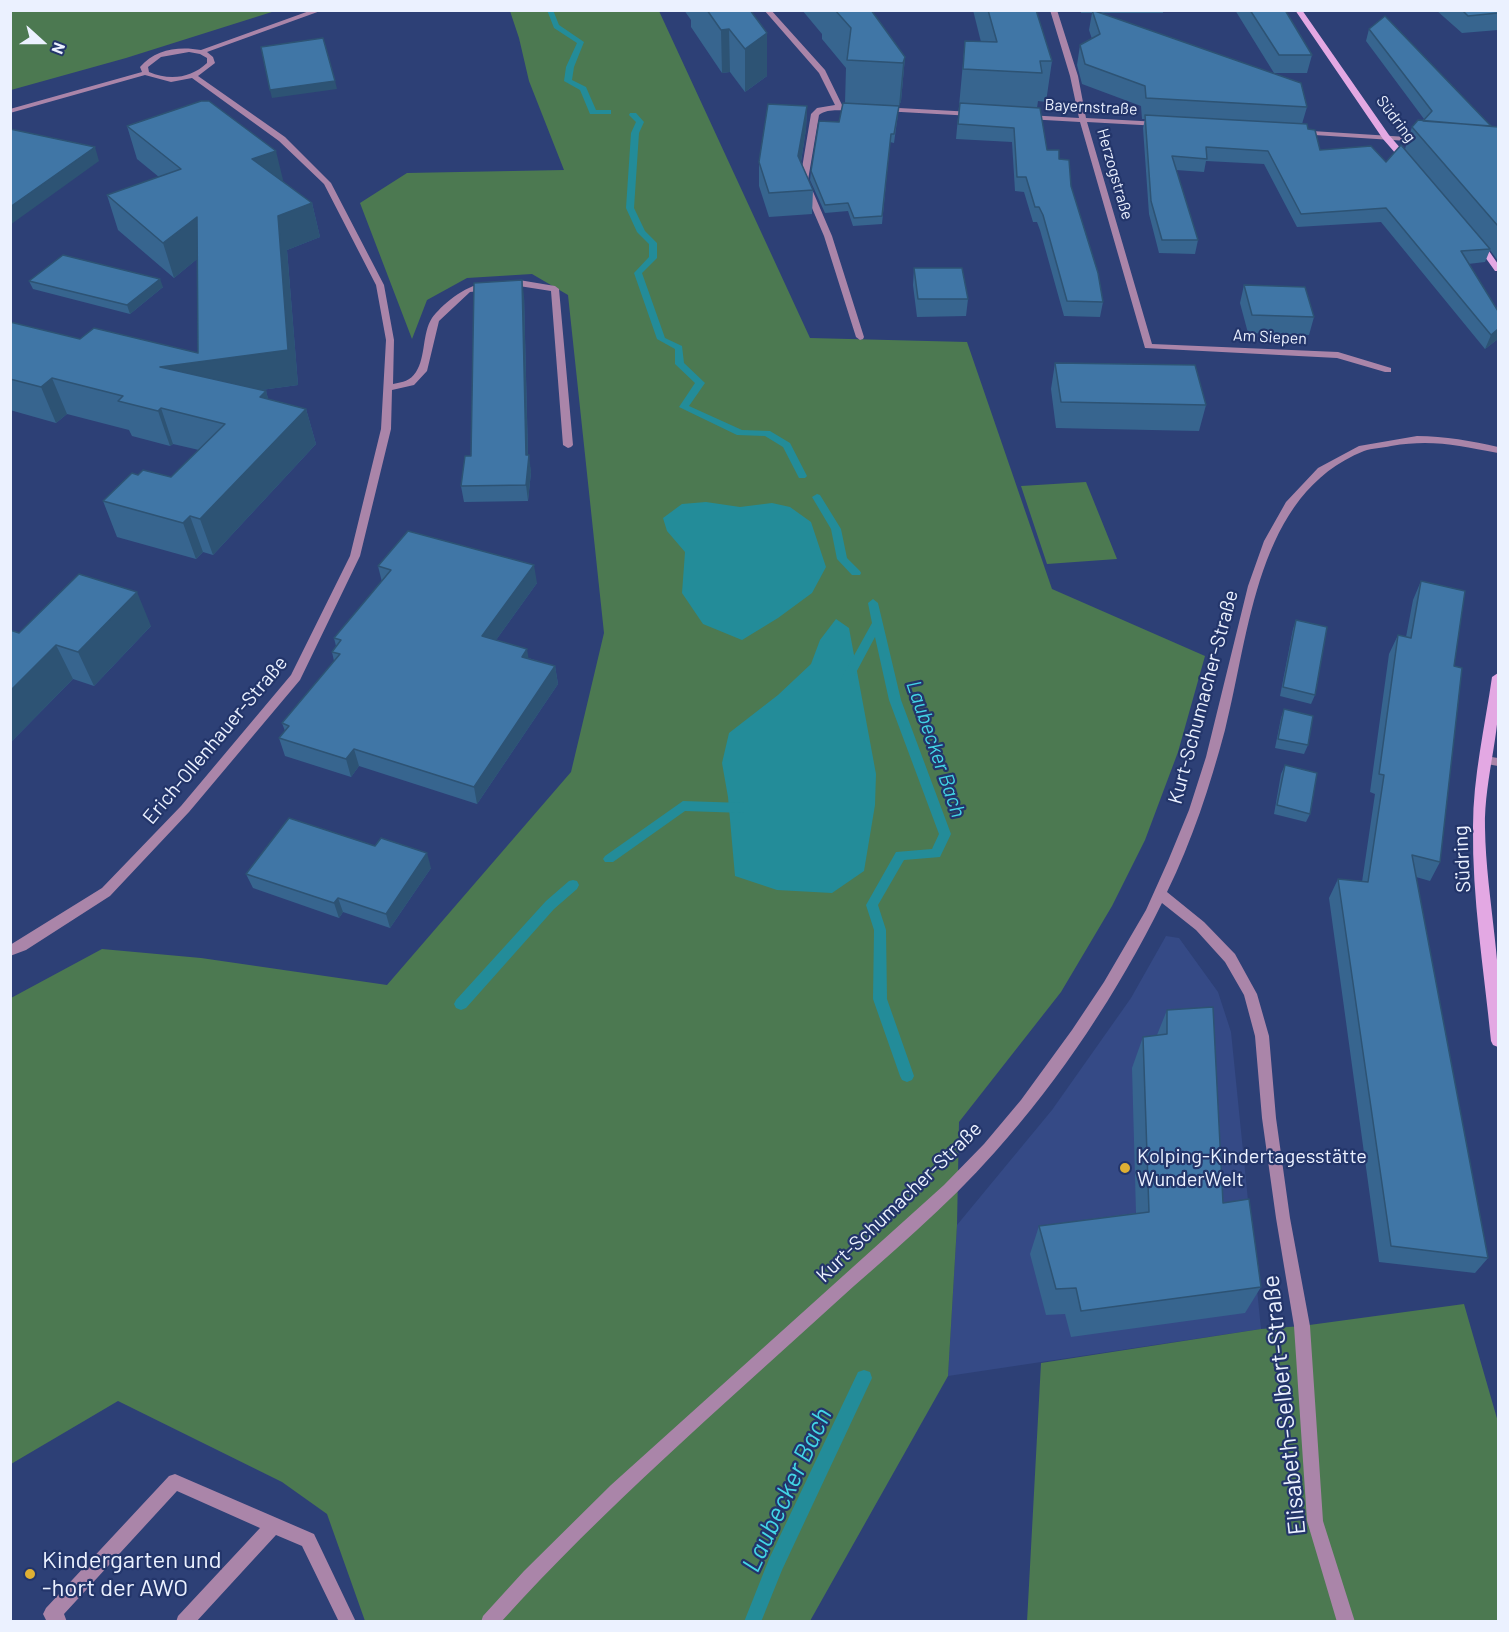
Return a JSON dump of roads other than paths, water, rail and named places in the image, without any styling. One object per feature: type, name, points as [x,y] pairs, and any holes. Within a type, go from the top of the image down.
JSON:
[{"type":"street","points":[[146,73],[144,67],[149,60],[160,54],[182,50],[202,52],[320,10]]},
{"type":"street","points":[[767,10],[822,72],[839,106]]},
{"type":"street","name":"Herzogstraße","points":[[1053,10],[1074,76],[1083,120],[1149,346]]},
{"type":"street","name":"Südring","points":[[1298,10],[1386,137],[1415,170]]},
{"type":"street","points":[[10,111],[146,73],[165,79],[193,76],[205,70],[211,63],[210,57],[202,52]]},
{"type":"street","name":"Erich-Ollenhauer-Straße","points":[[10,951],[106,892],[185,809],[296,677],[355,556],[386,429],[390,340],[380,285],[327,183],[282,139],[193,76]]},
{"type":"street","points":[[860,337],[828,236],[804,180],[815,114],[820,110],[839,106],[862,108]]},
{"type":"street","points":[[874,108],[978,114]]},
{"type":"street","name":"Bayernstraße","points":[[1013,116],[1166,125]]},
{"type":"street","points":[[1284,131],[1429,140]]},
{"type":"street","points":[[1472,236],[1498,269]]},
{"type":"street","points":[[389,388],[411,383],[422,371],[435,320],[467,290],[519,283],[555,289],[568,445]]},
{"type":"street","name":"Am Siepen","points":[[1149,346],[1338,355],[1388,370]]},
{"type":"street","name":"Kurt-Schumacher-Straße","points":[[489,1622],[530,1576],[641,1465],[935,1203],[1007,1128],[1076,1035],[1128,955],[1161,895],[1199,795],[1220,730],[1260,567],[1277,521],[1292,497],[1307,481],[1333,462],[1361,449],[1387,443],[1417,439],[1439,440],[1498,450]]},
{"type":"street","name":"Südring","points":[[1498,677],[1485,760],[1479,826],[1484,906],[1498,1041]]},
{"type":"street","points":[[1485,760],[1498,762]]},
{"type":"street","name":"Elisabeth-Selbert-Straße","points":[[1161,895],[1200,926],[1230,958],[1250,994],[1262,1036],[1269,1118],[1302,1326],[1314,1521],[1346,1622]]},
{"type":"street","points":[[59,1622],[52,1614],[175,1482],[308,1540],[348,1622]]},
{"type":"street","points":[[184,1622],[274,1525]]},
{"type":"waterway","name":"Laubecker Bach","points":[[550,10],[553,22],[565,34],[581,42],[570,67],[568,81],[583,89],[593,112],[608,112]]},
{"type":"waterway","name":"Laubecker Bach","points":[[633,115],[640,122],[635,133],[630,208],[641,232],[653,243],[653,258],[638,273],[661,339],[679,348],[680,364],[700,383],[684,407],[740,433],[767,433],[787,445],[802,476]]},
{"type":"waterway","name":"Laubecker Bach","points":[[817,497],[836,529],[842,559],[856,573]]},
{"type":"waterway","name":"Laubecker Bach","points":[[873,603],[895,700],[945,834],[936,854],[900,855],[872,905],[880,930],[880,999],[907,1076]]},
{"type":"waterway","points":[[847,679],[877,624]]},
{"type":"waterway","points":[[609,859],[683,806],[744,808]]},
{"type":"waterway","points":[[461,1004],[550,905],[573,885]]},
{"type":"waterway","name":"Laubecker Bach","points":[[752,1622],[775,1565],[864,1378]]},
{"type":"place","name":"Kolping-Kindertagesstätte WunderWelt","points":[[1125,1168]]},
{"type":"place","name":"Kindergarten und -hort der AWO","points":[[30,1574]]}]
